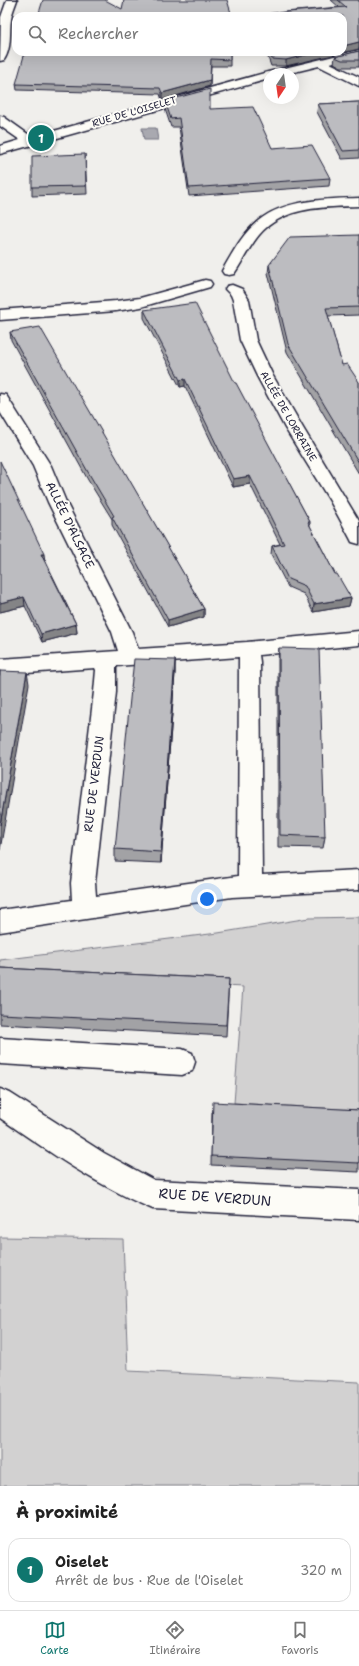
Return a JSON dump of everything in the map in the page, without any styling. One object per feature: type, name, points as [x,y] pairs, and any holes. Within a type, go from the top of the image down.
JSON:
[{"type":"street","points":[[0,58],[4,44],[2,35],[12,0]]},
{"type":"street","points":[[358,57],[350,70],[359,82]]},
{"type":"street","name":"RUE DE L'OISELET","points":[[294,68],[319,62],[358,57]]},
{"type":"street","points":[[319,62],[359,82]]},
{"type":"street","name":"RUE DE L'OISELET","points":[[0,150],[263,76]]},
{"type":"street","points":[[0,120],[29,141]]},
{"type":"street","points":[[229,271],[248,240],[263,222],[277,215],[310,206],[359,202]]},
{"type":"street","points":[[219,269],[229,271],[237,273],[241,276],[242,282],[238,286],[232,289],[221,290],[212,288],[205,284],[203,279],[205,274],[219,269]]},
{"type":"street","points":[[0,315],[116,306],[140,302],[205,284]]},
{"type":"street","name":"ALLÉE DE LORRAINE","points":[[232,289],[237,292],[241,300],[248,340],[255,357],[294,428],[339,501],[359,538]]},
{"type":"street","name":"ALLÉE D'ALSACE","points":[[0,399],[42,466],[57,502],[122,632],[128,648],[128,657]]},
{"type":"street","points":[[0,667],[247,649],[359,638]]},
{"type":"street","points":[[247,649],[250,662],[250,886]]},
{"type":"street","name":"RUE DE VERDUN","points":[[85,908],[83,883],[105,692],[106,670],[104,659]]},
{"type":"street","points":[[0,920],[250,886],[359,880]]},
{"type":"street","points":[[0,1051],[182,1062]]},
{"type":"street","name":"RUE DE VERDUN","points":[[0,1102],[56,1140],[128,1183],[153,1194],[359,1205]]},
{"type":"shaded area","points":[[142,128],[156,128],[158,140],[144,140]]},
{"type":"shaded area","points":[[359,917],[359,1110],[234,1103],[243,987],[0,975],[0,960],[218,933],[309,918]]},
{"type":"shaded area","points":[[0,1237],[123,1239],[128,1371],[359,1382],[359,1486],[0,1486]]},
{"type":"building","points":[[43,0],[105,0],[122,9],[124,0],[227,0],[231,12],[39,12]]},
{"type":"building","points":[[338,0],[359,0],[359,42],[347,45],[347,12],[288,12],[346,7]]},
{"type":"building","points":[[359,51],[359,60],[342,60],[335,57],[347,56],[347,54]]},
{"type":"building","points":[[24,56],[230,56],[230,60],[211,59],[210,80],[162,93],[160,88],[16,84]]},
{"type":"building","points":[[271,56],[302,56],[286,60],[272,59]]},
{"type":"building","points":[[210,89],[210,109],[253,107],[272,148],[312,145],[330,178],[189,188],[179,118],[171,119],[165,101]]},
{"type":"building","points":[[359,102],[359,150],[343,151],[318,104]]},
{"type":"building","points":[[85,154],[86,186],[32,187],[32,156]]},
{"type":"building","points":[[359,235],[359,307],[326,308],[342,365],[347,364],[359,382],[359,463],[288,344],[269,265],[290,237]]},
{"type":"building","points":[[195,303],[235,383],[310,522],[308,522],[335,574],[337,574],[351,598],[314,604],[305,586],[288,579],[272,546],[284,544],[250,476],[233,479],[185,379],[180,380],[144,310]]},
{"type":"building","points":[[40,327],[204,609],[168,620],[112,517],[114,516],[10,332]]},
{"type":"building","points":[[0,461],[44,554],[41,554],[76,624],[41,634],[24,597],[0,603]]},
{"type":"building","points":[[279,648],[319,649],[325,837],[280,835]]},
{"type":"building","points":[[134,659],[175,660],[161,852],[115,849]]},
{"type":"building","points":[[0,671],[27,672],[0,825]]},
{"type":"building","points":[[0,968],[229,979],[226,1025],[0,1014]]},
{"type":"building","points":[[213,1102],[359,1110],[359,1163],[211,1156]]},
{"type":"place","name":"Oiselet","points":[[41,138]]}]
